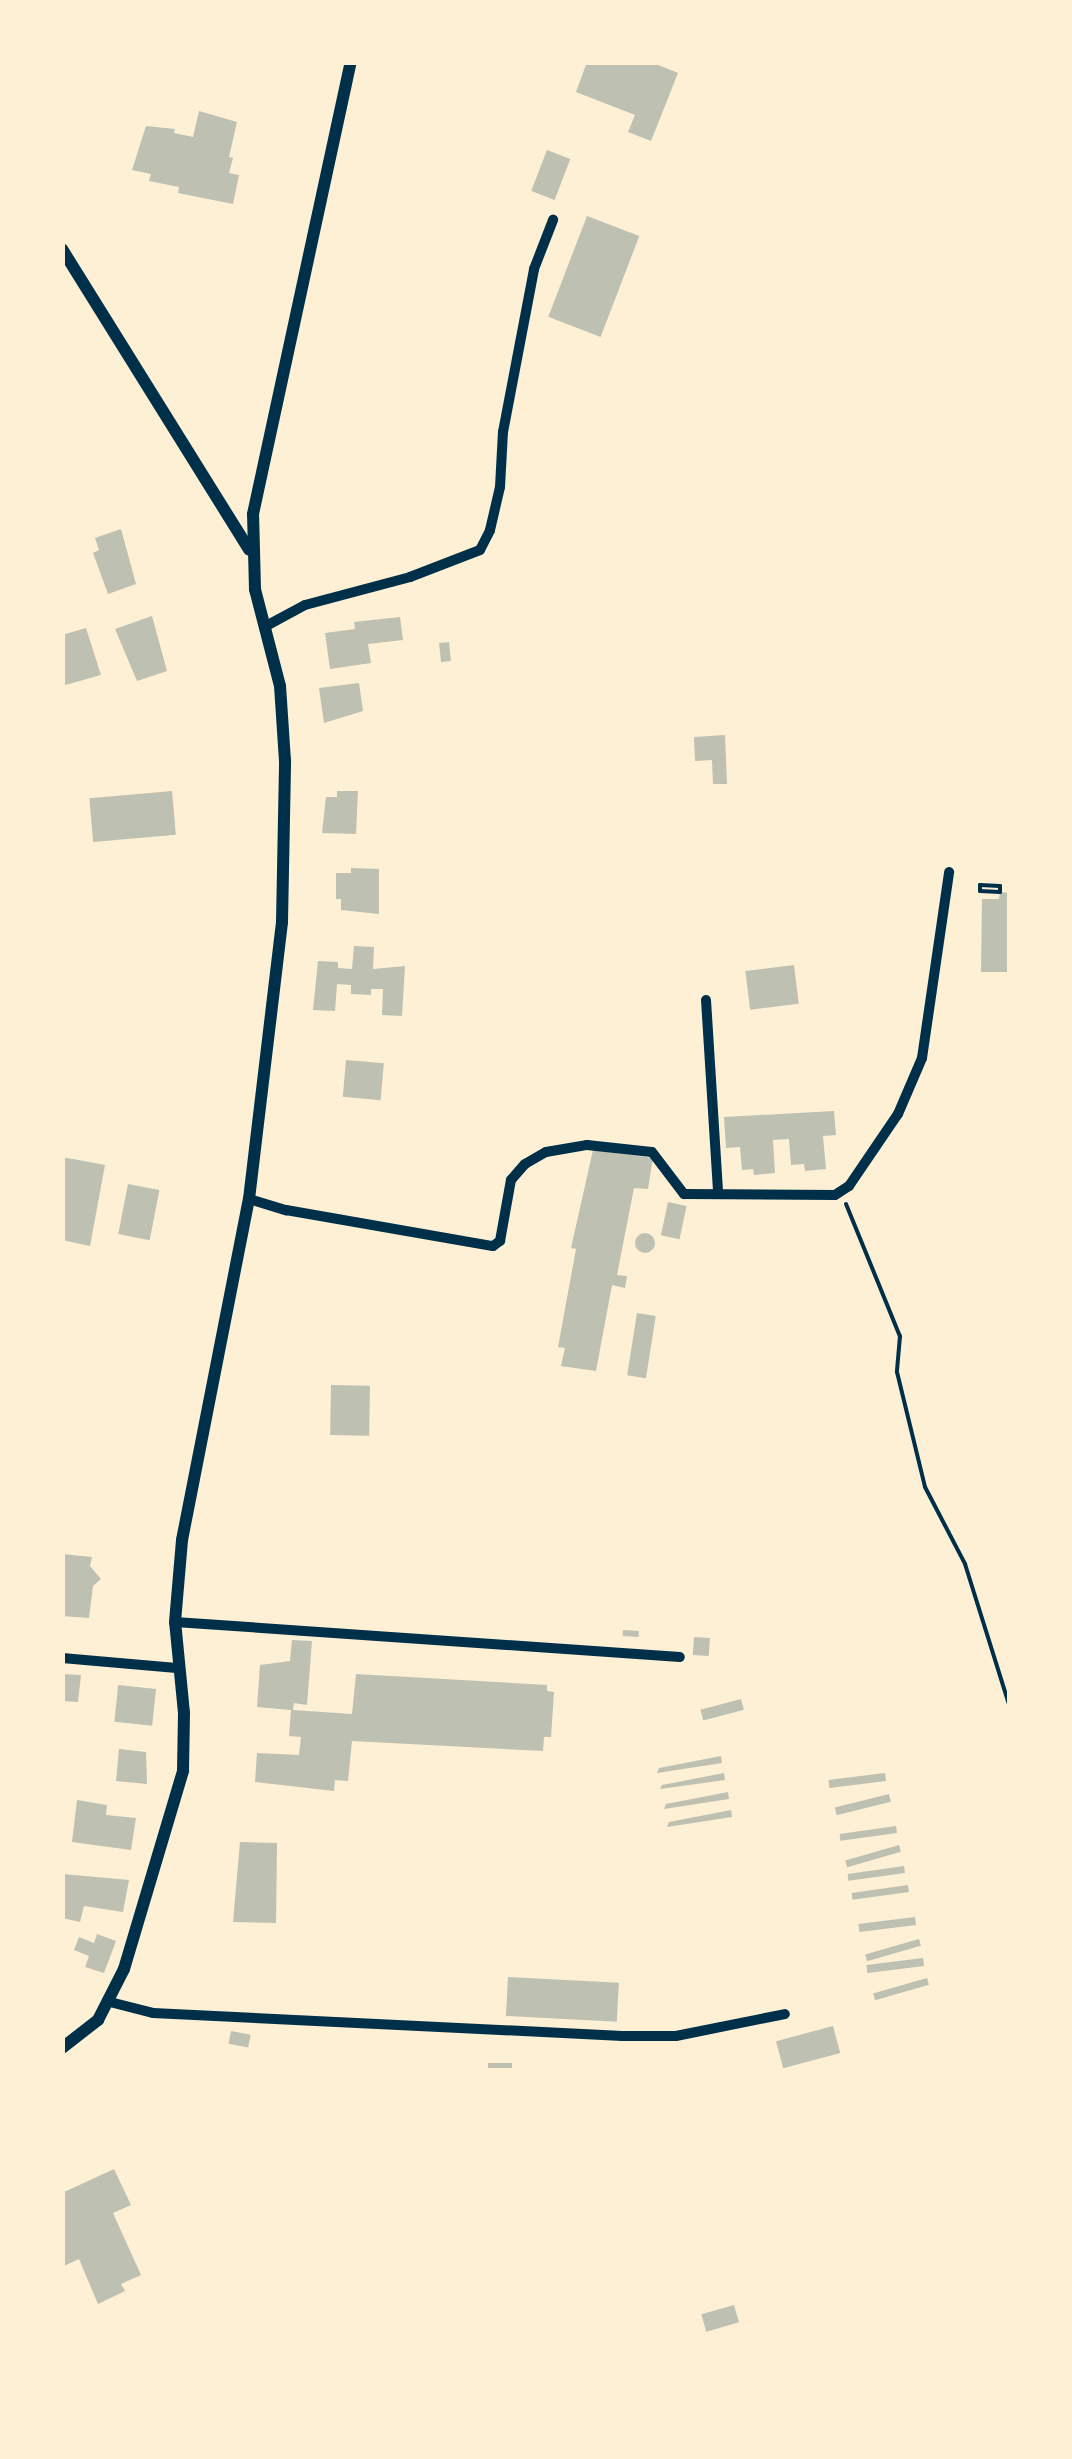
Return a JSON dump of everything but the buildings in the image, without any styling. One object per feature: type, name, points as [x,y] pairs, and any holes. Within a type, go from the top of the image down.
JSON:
[{"type":"street","points":[[62,2048],[98,2020],[110,2002],[137,1932],[183,1771],[184,1713],[175,1622],[182,1540],[250,1199],[283,907],[285,761],[280,686],[251,551],[253,514],[351,62]]},
{"type":"street","points":[[266,626],[305,605],[410,578],[480,550],[490,530],[500,487],[503,432],[534,268],[553,220]]},
{"type":"street","points":[[62,249],[251,551]]},
{"type":"street","points":[[250,1199],[481,1247],[500,1241],[512,1180],[524,1164],[562,1148],[621,1146],[652,1152],[684,1194],[835,1195],[849,1186],[898,1114],[922,1058],[949,872]]},
{"type":"street","points":[[706,1000],[718,1193]]},
{"type":"street","points":[[175,1622],[680,1657]]},
{"type":"street","points":[[62,1658],[177,1668]]},
{"type":"street","points":[[110,2002],[153,2013],[622,2036],[676,2036],[785,2014]]},
{"type":"path","points":[[835,1195],[850,1208],[900,1336],[897,1372],[925,1487],[965,1564],[1010,1708]]}]
